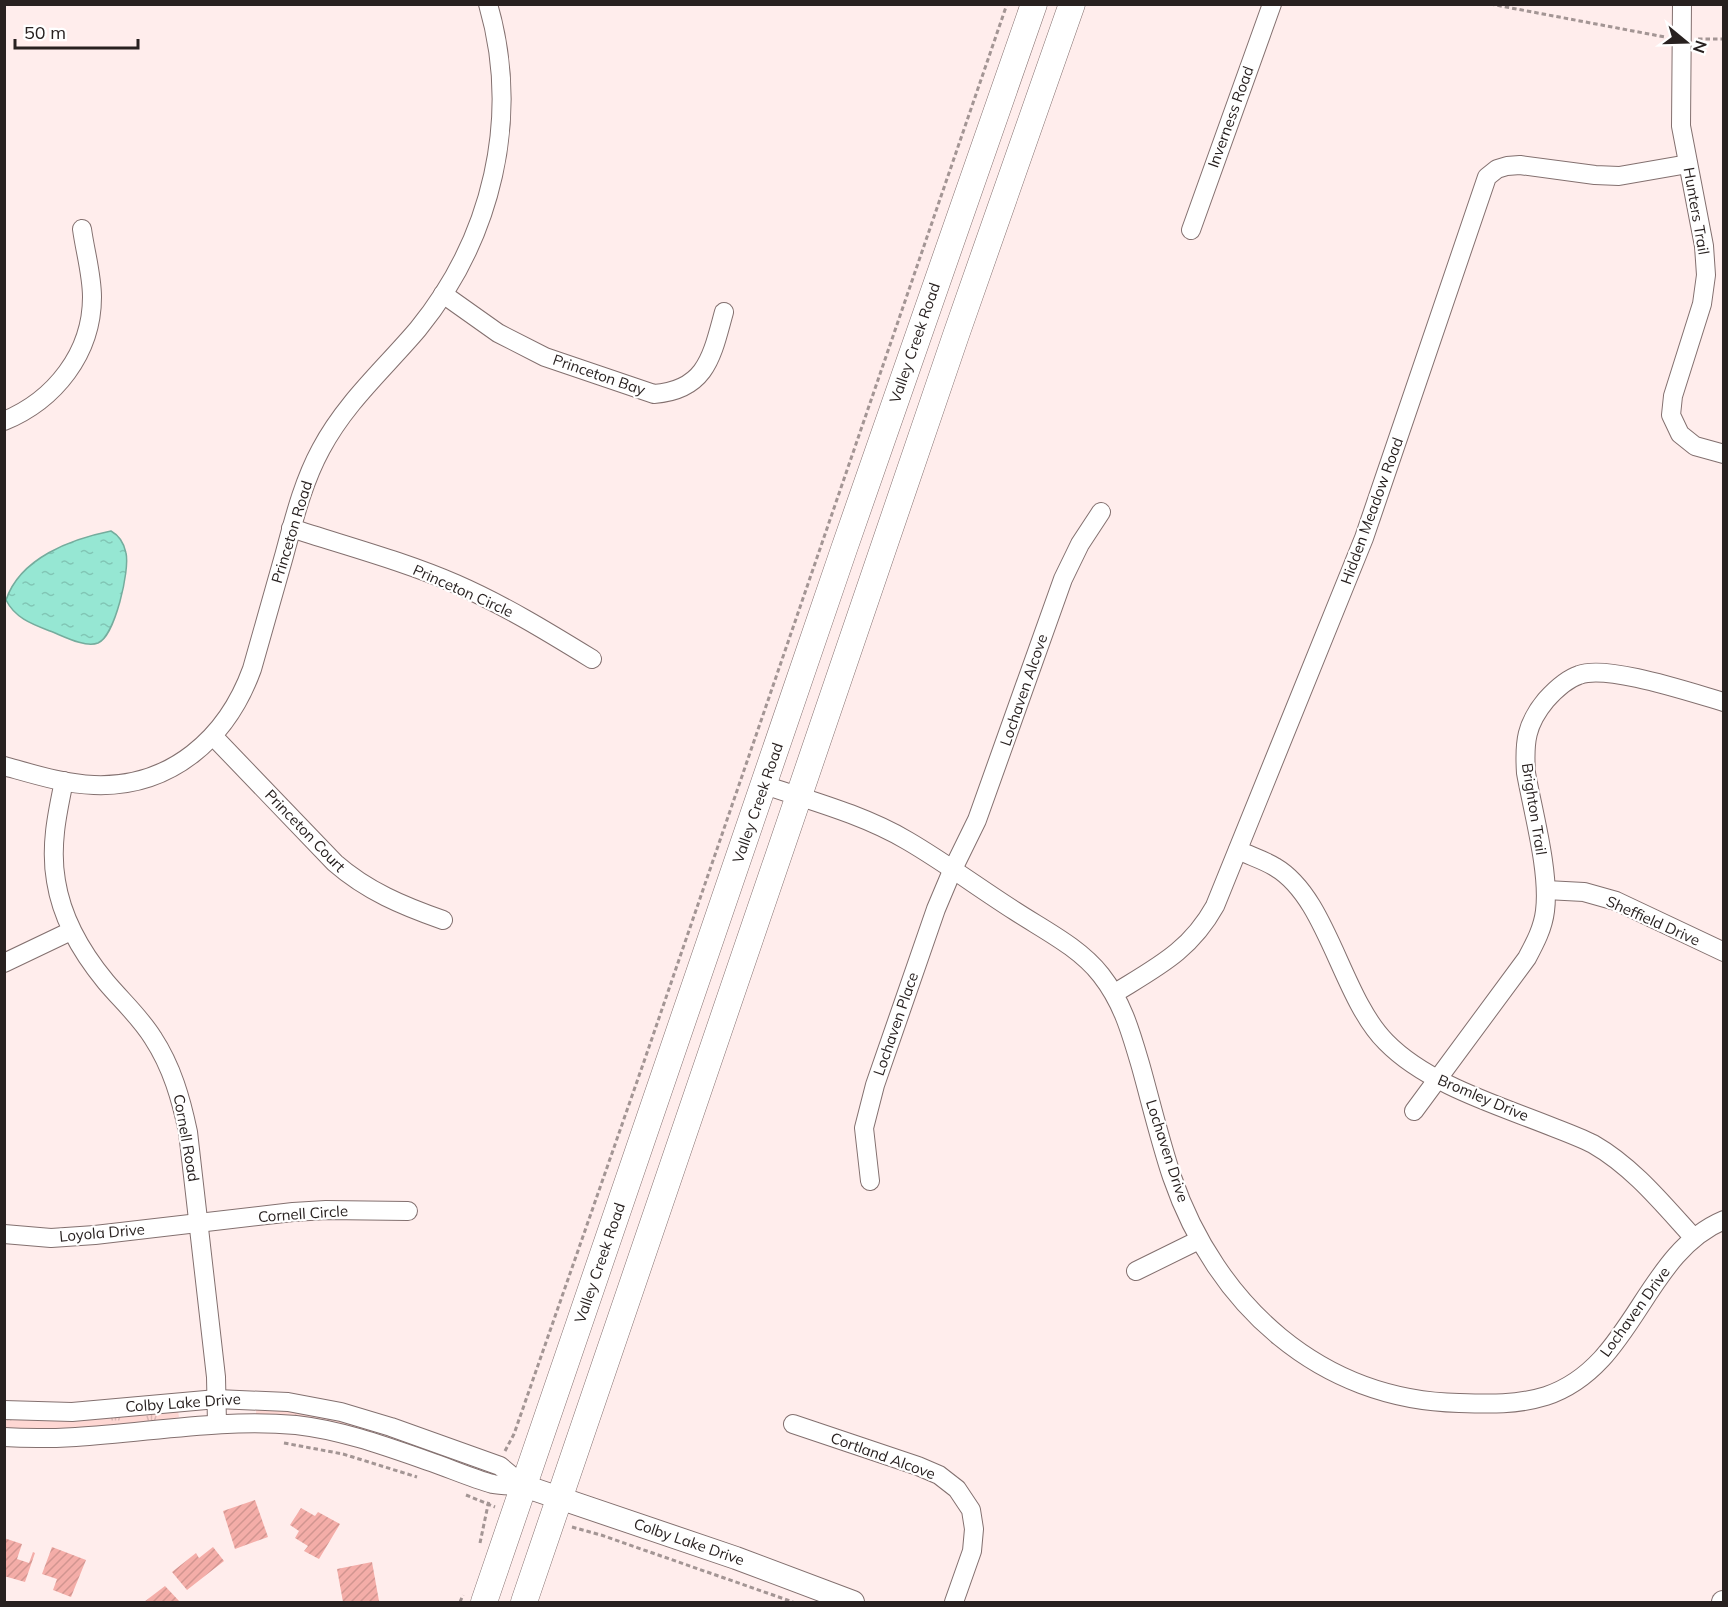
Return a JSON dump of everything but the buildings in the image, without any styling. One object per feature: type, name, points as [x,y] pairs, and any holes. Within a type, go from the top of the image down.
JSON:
[{"type":"main road","name":"Valley Creek Road","points":[[474,1597],[524,1486],[941,268],[1034,4]]},
{"type":"main road","points":[[524,1602],[960,324],[1072,4]]},
{"type":"street","name":"Princeton Road","points":[[4,766],[64,781],[94,785],[122,783],[150,777],[174,766],[213,736],[229,717],[243,694],[252,669],[291,528],[308,477],[322,448],[341,416],[418,328],[443,294],[470,248],[482,218],[499,145],[502,100],[494,25],[488,4]]},
{"type":"street","name":"Inverness Road","points":[[1191,230],[1272,4]]},
{"type":"street","name":"Hunters Trail","points":[[1682,4],[1680,95],[1682,126],[1704,246],[1706,275],[1702,304],[1673,396],[1671,415],[1680,435],[1695,446],[1724,454]]},
{"type":"street","name":"Hidden Meadow Road","points":[[1115,993],[1165,962],[1186,945],[1204,926],[1215,906],[1364,538],[1486,177],[1497,169],[1520,165],[1619,176],[1688,164]]},
{"type":"street","points":[[4,421],[45,397],[62,380],[76,360],[85,339],[91,317],[92,294],[82,229]]},
{"type":"street","name":"Princeton Bay","points":[[443,294],[498,333],[545,357],[654,394],[671,393],[688,385],[701,374],[710,360],[724,312]]},
{"type":"street","name":"Lochaven Alcove","points":[[952,871],[970,837],[986,798],[1063,579],[1080,544],[1101,512]]},
{"type":"street","name":"Princeton Circle","points":[[291,528],[430,573],[458,585],[541,627],[592,659]]},
{"type":"street","name":"Brighton Trail","points":[[1414,1111],[1527,958],[1538,938],[1545,912],[1546,890],[1526,773],[1527,738],[1534,715],[1554,690],[1579,666],[1617,673],[1724,702]]},
{"type":"street","name":"Princeton Court","points":[[213,736],[353,879],[397,902],[443,920]]},
{"type":"street","name":"Cornell Road","points":[[64,781],[56,817],[53,849],[56,880],[71,931],[107,984],[135,1012],[154,1038],[170,1068],[181,1098],[188,1132],[216,1373],[217,1424]]},
{"type":"street","name":"Lochaven Drive","points":[[764,785],[876,825],[908,841],[1071,947],[1097,971],[1115,993],[1129,1025],[1172,1178],[1199,1240],[1224,1279],[1258,1317],[1315,1362],[1347,1380],[1390,1395],[1449,1403],[1503,1405],[1551,1394],[1573,1383],[1609,1352],[1671,1261],[1693,1237],[1724,1220]]},
{"type":"street","name":"Bromley Drive","points":[[1238,850],[1275,866],[1289,877],[1314,910],[1370,1023],[1393,1049],[1437,1080],[1592,1144],[1620,1162],[1641,1180],[1693,1237]]},
{"type":"street","name":"Lochaven Place","points":[[870,1181],[864,1128],[875,1085],[936,909],[952,871]]},
{"type":"street","name":"Sheffield Drive","points":[[1546,890],[1584,892],[1616,901],[1724,952]]},
{"type":"street","points":[[4,963],[71,931]]},
{"type":"street","name":"Cornell Circle","points":[[199,1224],[326,1210],[408,1210]]},
{"type":"street","name":"Loyola Drive","points":[[4,1234],[51,1238],[199,1224]]},
{"type":"street","points":[[1136,1271],[1199,1240]]},
{"type":"street","name":"Colby Lake Drive","points":[[4,1410],[72,1412],[217,1398],[282,1401],[350,1414],[500,1466],[524,1486]]},
{"type":"street","name":"Colby Lake Drive","points":[[4,1437],[78,1438],[217,1424],[260,1423],[322,1429],[397,1450],[494,1484],[524,1486],[560,1497],[736,1558],[853,1602]]},
{"type":"street","name":"Cortland Alcove","points":[[793,1424],[918,1466],[939,1475],[957,1489],[971,1510],[974,1528],[972,1551],[954,1602]]},
{"type":"path","points":[[506,1447],[514,1434],[648,1050],[1007,4]]},
{"type":"path","points":[[1490,4],[1666,37]]},
{"type":"path","points":[[1695,39],[1724,39]]},
{"type":"path","points":[[274,1442],[343,1454],[424,1479]]},
{"type":"path","points":[[459,1492],[488,1505],[479,1548]]},
{"type":"path","points":[[578,1528],[793,1602]]},
{"type":"path","points":[[460,1602],[474,1597]]},
{"type":"green space","points":[[283,1408],[373,1429],[372,1433],[256,1415],[256,1409]]},
{"type":"green space","points":[[178,1411],[179,1417],[149,1425],[5,1431],[4,1417]]},
{"type":"water","points":[[111,531],[124,546],[127,561],[126,573],[115,616],[104,638],[98,643],[81,643],[37,626],[19,616],[10,606],[6,600],[13,585],[35,562],[64,545]]}]
